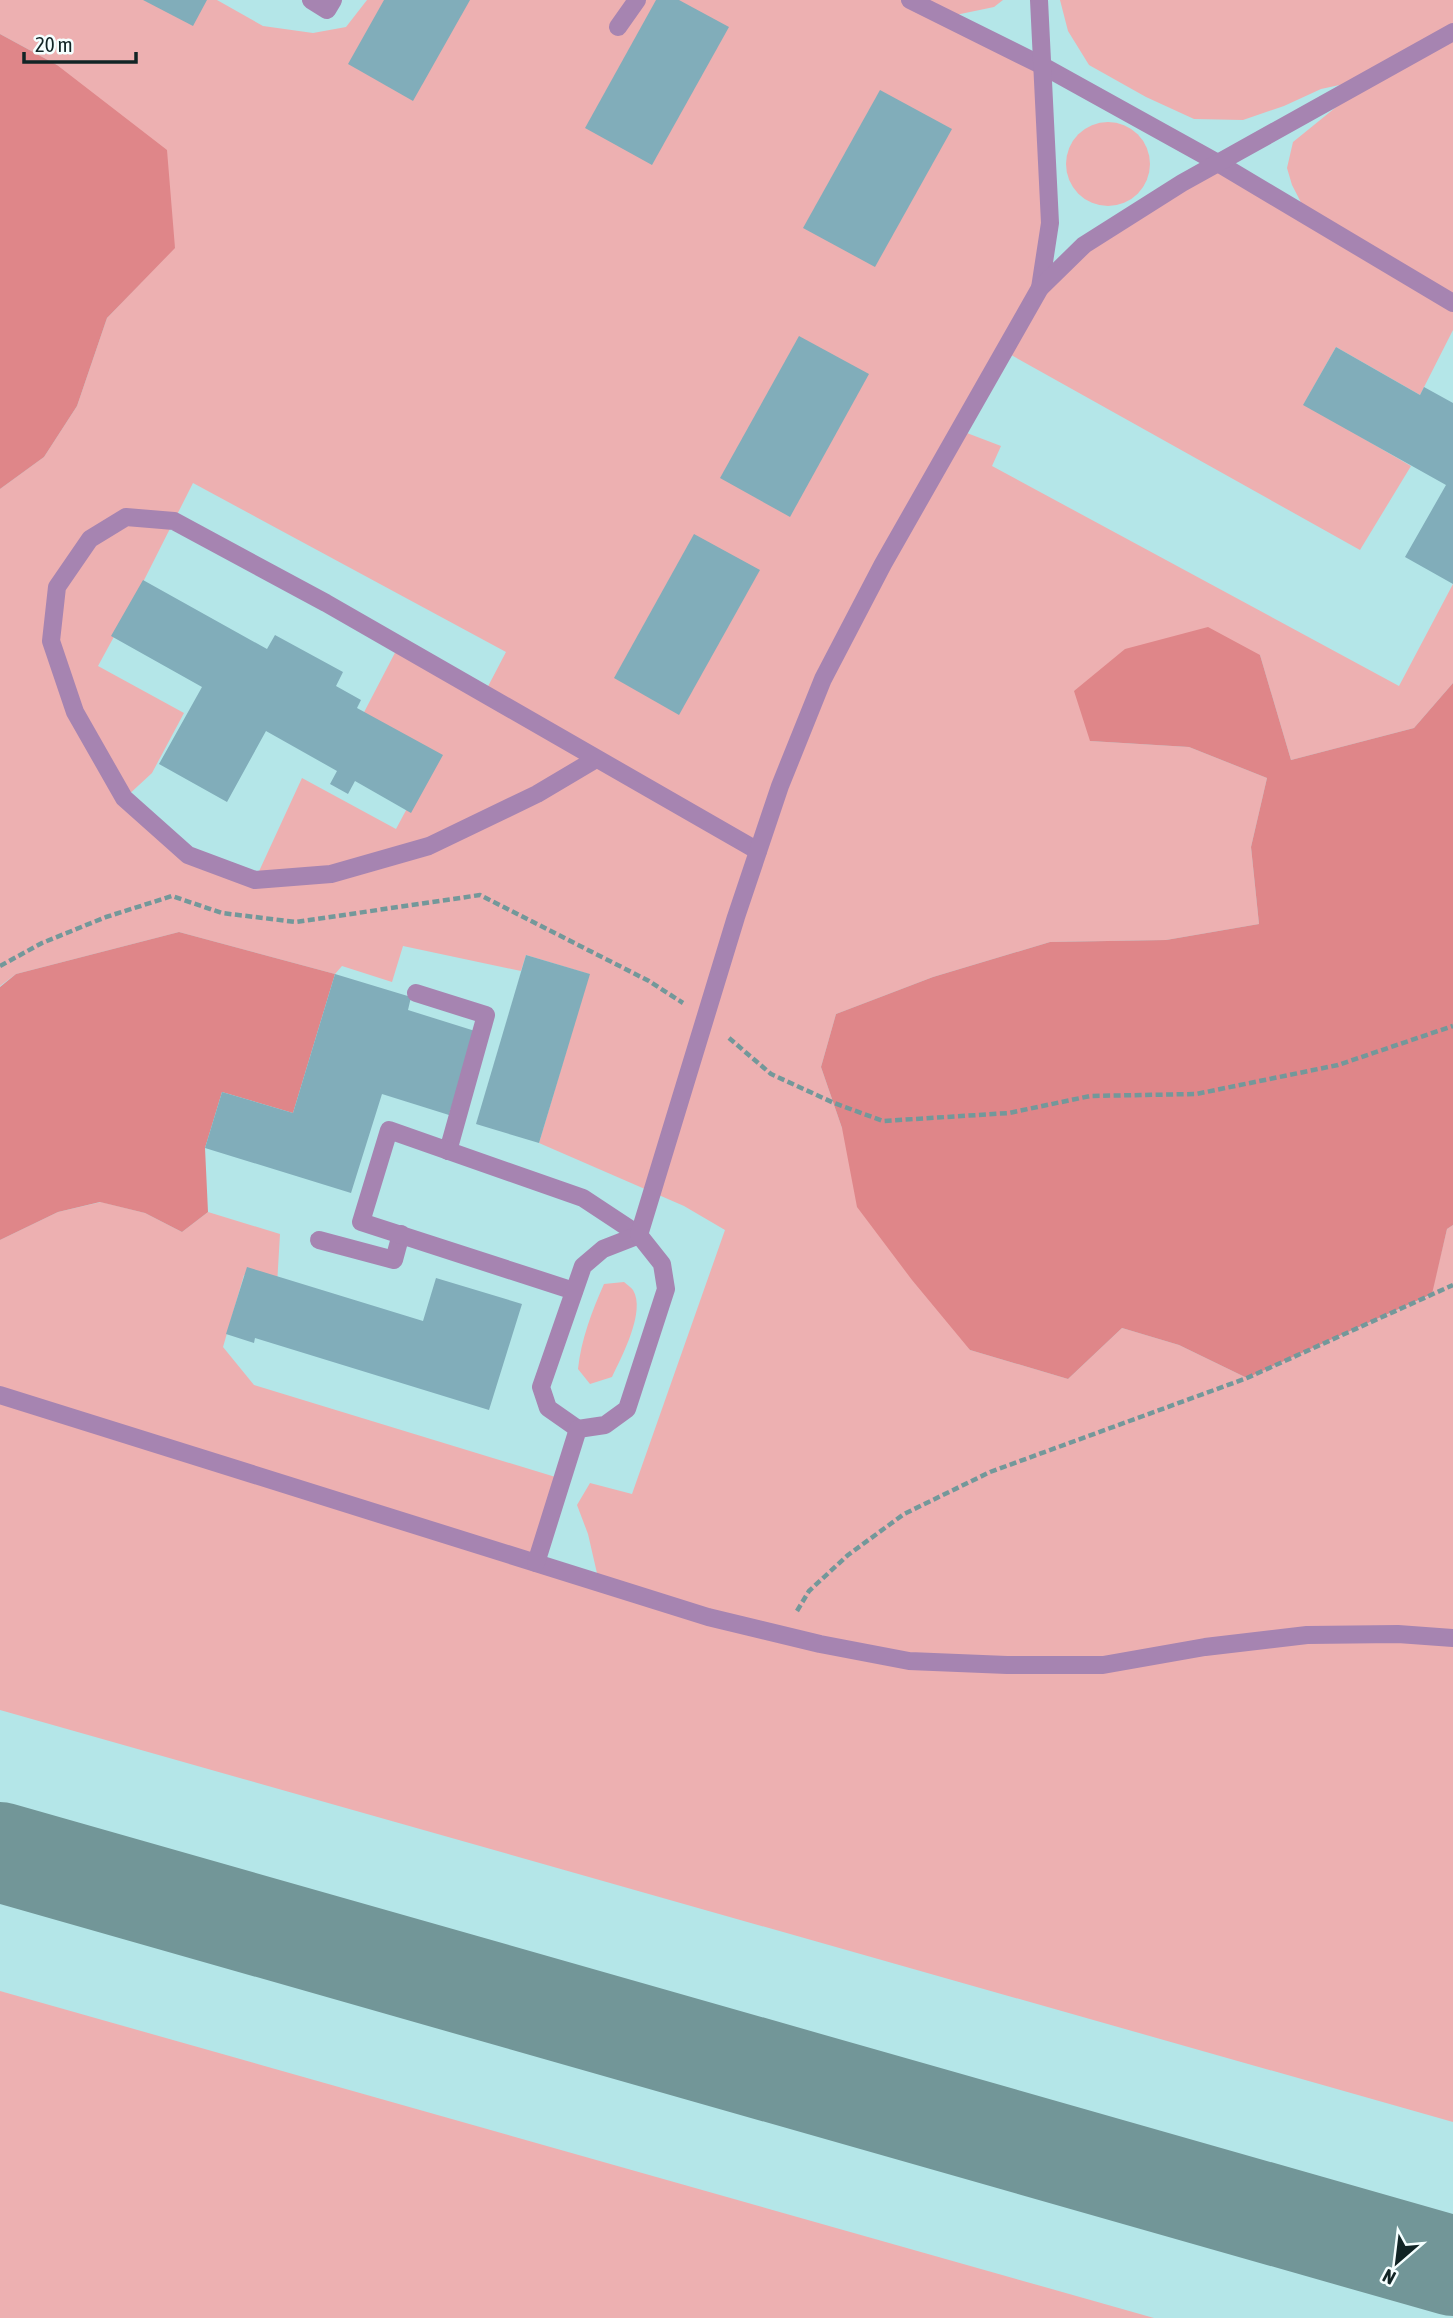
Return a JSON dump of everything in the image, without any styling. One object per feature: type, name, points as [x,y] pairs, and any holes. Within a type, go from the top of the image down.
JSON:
[{"type":"lane","points":[[311,0],[327,10],[334,0]]},
{"type":"lane","points":[[618,27],[637,0]]},
{"type":"lane","points":[[911,0],[1043,66],[1218,163],[1453,303]]},
{"type":"lane","points":[[1039,0],[1050,223],[1040,288]]},
{"type":"lane","points":[[639,1235],[736,917],[780,786],[822,679],[883,564],[1040,288],[1084,245],[1218,163],[1453,32]]},
{"type":"lane","points":[[596,759],[537,794],[429,846],[331,874],[255,880],[188,855],[124,798],[75,712],[51,641],[57,587],[90,539],[126,517],[174,520],[326,603],[758,851]]},
{"type":"lane","points":[[416,993],[486,1015],[448,1151]]},
{"type":"lane","points":[[574,1291],[361,1222],[389,1130],[583,1198],[639,1235],[662,1264],[666,1289],[627,1409],[605,1425],[578,1429],[548,1408],[541,1387],[583,1266],[603,1249],[639,1235]]},
{"type":"lane","points":[[319,1240],[394,1260],[401,1234]]},
{"type":"lane","points":[[0,1395],[709,1617],[909,1661],[1102,1665],[1205,1647],[1307,1635],[1398,1634],[1453,1638]]},
{"type":"lane","points":[[536,1563],[578,1429]]},
{"type":"path","points":[[783,1635],[809,1591],[848,1555],[904,1514],[990,1472],[1247,1378],[1453,1285]]},
{"type":"shaded area","points":[[0,0],[217,0],[263,26],[313,33],[346,27],[367,0],[1003,0],[994,7],[946,17],[1043,66],[1050,220],[1040,286],[1084,245],[1218,163],[1308,216],[1292,185],[1287,168],[1293,142],[1372,78],[1321,89],[1284,106],[1243,120],[1194,119],[1146,97],[1089,65],[1068,31],[1060,0],[1453,0],[1453,330],[1420,395],[1336,347],[1304,404],[1411,466],[1360,550],[1004,351],[959,430],[1001,446],[992,466],[1399,686],[1453,584],[1453,683],[1414,728],[1291,760],[1260,655],[1090,741],[1189,747],[1267,778],[1251,847],[1259,924],[1166,940],[1050,942],[933,977],[836,1014],[821,1067],[842,1128],[970,1350],[1068,1379],[1122,1328],[1179,1345],[1247,1378],[1431,1295],[1447,1229],[1453,1225],[1453,2122],[0,1710],[0,1240],[58,1212],[101,1202],[145,1213],[182,1232],[208,1212],[280,1234],[277,1285],[244,1275],[223,1347],[254,1385],[562,1479],[537,1563],[599,1582],[588,1534],[577,1505],[590,1483],[632,1494],[725,1230],[684,1206],[539,1143],[589,974],[526,955],[521,971],[403,946],[392,982],[342,966],[335,974],[179,932],[16,974],[0,986],[0,489],[44,457],[77,406],[107,318],[175,247],[57,65],[0,34]],"holes":[[[193,483],[506,652],[484,694],[399,645],[360,720],[433,760],[396,829],[302,778],[255,880],[188,855],[125,798],[152,773],[184,713],[98,666]]]},
{"type":"shaded area","points":[[0,34],[57,65],[167,150],[175,248],[107,318],[77,406],[44,457],[0,489]]},
{"type":"shaded area","points":[[1108,122],[1124,125],[1138,134],[1147,148],[1150,164],[1147,180],[1138,194],[1124,203],[1108,206],[1092,203],[1078,194],[1069,180],[1066,164],[1069,148],[1078,134],[1092,125]]},
{"type":"shaded area","points":[[1208,627],[1260,655],[1291,760],[1414,728],[1453,683],[1453,1225],[1447,1229],[1432,1294],[1247,1378],[1179,1345],[1122,1328],[1068,1379],[970,1350],[912,1280],[857,1207],[842,1128],[821,1067],[836,1014],[933,977],[1050,942],[1166,940],[1259,924],[1251,847],[1267,778],[1189,747],[1090,741],[1074,691],[1125,649]]},
{"type":"shaded area","points":[[179,932],[335,974],[293,1113],[222,1092],[205,1148],[208,1212],[182,1232],[145,1213],[100,1202],[58,1212],[0,1240],[0,987],[16,974]]},
{"type":"shaded area","points":[[624,1282],[633,1290],[636,1299],[637,1310],[631,1334],[612,1377],[590,1384],[578,1369],[595,1305],[604,1284]]},
{"type":"shaded area","points":[[0,1991],[1154,2318],[0,2318]]},
{"type":"building","points":[[143,0],[207,0],[193,26]]},
{"type":"building","points":[[384,0],[470,0],[413,101],[348,64]]},
{"type":"building","points":[[656,0],[679,0],[729,27],[652,165],[585,128]]},
{"type":"building","points":[[880,90],[952,129],[875,267],[803,228]]},
{"type":"building","points":[[799,336],[869,374],[790,517],[720,478]]},
{"type":"building","points":[[1336,347],[1420,395],[1424,387],[1453,403],[1453,584],[1405,557],[1446,485],[1303,405]]},
{"type":"building","points":[[694,534],[760,570],[679,715],[614,678]]},
{"type":"building","points":[[143,580],[267,649],[275,635],[343,672],[336,686],[361,700],[357,708],[443,755],[411,813],[355,781],[348,794],[330,784],[337,771],[266,731],[227,802],[159,764],[202,687],[111,636]]},
{"type":"building","points":[[526,955],[590,974],[539,1143],[476,1124]]},
{"type":"building","points":[[335,974],[411,997],[408,1010],[475,1031],[449,1115],[382,1094],[351,1193],[205,1148],[222,1092],[293,1113]]},
{"type":"building","points":[[247,1267],[423,1321],[436,1278],[522,1304],[489,1410],[255,1338],[254,1343],[226,1334]]},
{"type":"taxiway","points":[[0,1852],[1453,2266]]}]
